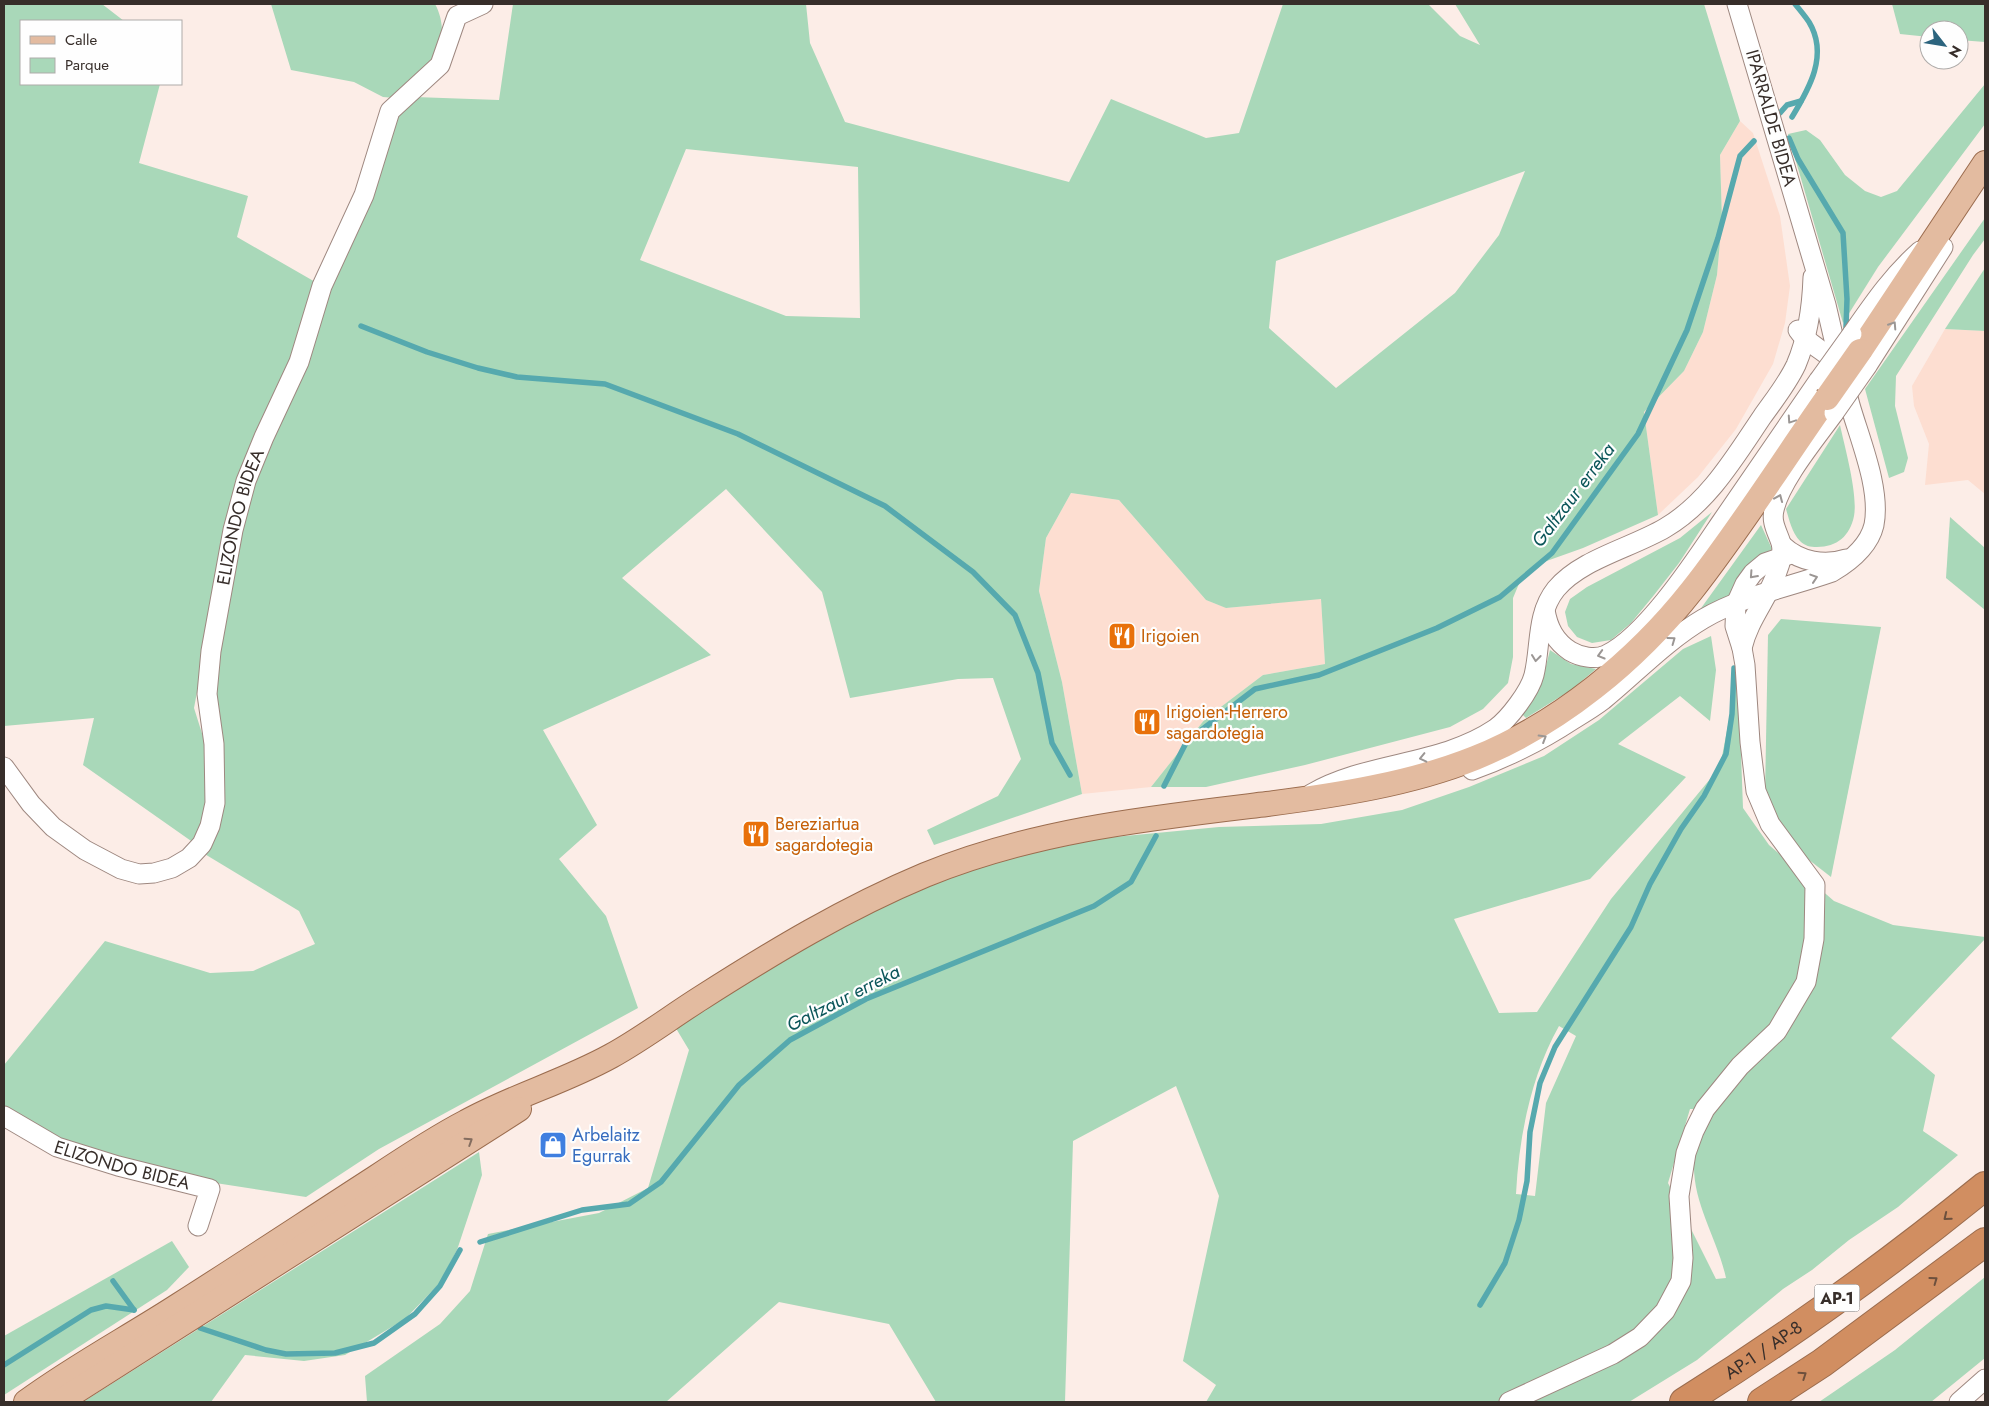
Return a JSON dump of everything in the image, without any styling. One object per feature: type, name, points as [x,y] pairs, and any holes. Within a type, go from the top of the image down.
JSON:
[{"type":"highway","name":"AP-1 / AP-8","points":[[1684,1402],[1732,1372],[1911,1246],[1985,1186]]},
{"type":"highway","name":"AP-1","points":[[1762,1402],[1822,1363],[1985,1242]]},
{"type":"main road","points":[[58,1402],[445,1157],[555,1084],[615,1054],[703,996],[855,906],[930,873],[1004,848],[1097,826],[1304,798],[1394,783],[1432,773],[1478,757],[1552,718],[1602,682],[1634,653],[1690,592],[1860,350],[1985,163]]},
{"type":"main road","points":[[26,1402],[55,1381],[179,1305],[458,1126],[522,1094],[555,1084]]},
{"type":"street","name":"ELIZONDO BIDEA","points":[[4,767],[31,804],[53,827],[85,850],[121,869],[139,874],[154,873],[172,868],[189,858],[202,844],[210,826],[214,803],[214,744],[207,694],[211,651],[233,530],[246,481],[299,362],[322,286],[364,195],[390,111],[412,93],[440,64],[452,10],[483,4]]},
{"type":"street","name":"IPARRALDE BIDEA","points":[[1737,4],[1774,126],[1803,232]]},
{"type":"street","points":[[1860,350],[1985,181]]},
{"type":"street","points":[[1432,773],[1446,776],[1471,770],[1498,761],[1529,746],[1601,702],[1665,645],[1704,618],[1769,592],[1832,572],[1854,556],[1870,534],[1874,526],[1875,509],[1869,473],[1832,330],[1803,232]]},
{"type":"street","points":[[1766,412],[1803,330],[1803,232]]},
{"type":"street","points":[[1304,798],[1324,786],[1346,777],[1438,755],[1476,739],[1496,728],[1517,705],[1533,678],[1539,628],[1550,598],[1566,580],[1597,560],[1666,527],[1686,512],[1725,471],[1766,412],[1796,364],[1812,297],[1814,265]]},
{"type":"street","points":[[1803,330],[1816,324],[1832,330]]},
{"type":"street","points":[[1803,330],[1835,362],[1844,379]]},
{"type":"street","points":[[1796,364],[1809,357],[1829,355]]},
{"type":"street","points":[[1546,610],[1547,622],[1557,640],[1572,652],[1582,656],[1592,658],[1605,656],[1632,636],[1660,606],[1826,397]]},
{"type":"street","points":[[1740,642],[1769,592],[1785,551],[1773,522],[1774,510],[1826,397]]},
{"type":"street","points":[[1785,551],[1801,558],[1826,562],[1838,562],[1854,556]]},
{"type":"street","points":[[1509,1402],[1613,1354],[1640,1337],[1664,1311],[1681,1281],[1683,1258],[1678,1196],[1686,1153],[1694,1131],[1704,1109],[1740,1066],[1777,1031],[1806,982],[1814,939],[1815,885],[1770,824],[1756,791],[1750,742],[1745,665],[1735,626],[1736,604],[1745,584],[1753,573],[1765,563],[1785,551]]},
{"type":"street","points":[[1704,618],[1722,625],[1740,642]]},
{"type":"street","name":"ELIZONDO BIDEA","points":[[4,1116],[57,1147],[118,1166],[210,1189],[198,1226]]},
{"type":"street","points":[[263,1263],[418,1166],[445,1157]]},
{"type":"street","points":[[58,1402],[88,1372],[235,1280]]},
{"type":"street","points":[[1959,1402],[1985,1380]]},
{"type":"shaded area","points":[[1740,121],[1753,133],[1780,216],[1790,286],[1785,323],[1773,364],[1736,429],[1698,477],[1658,515],[1644,412],[1684,371],[1703,332],[1717,275],[1722,220],[1720,155]]},
{"type":"shaded area","points":[[1945,329],[1985,331],[1985,494],[1968,480],[1925,485],[1929,444],[1914,406],[1912,386]]},
{"type":"shaded area","points":[[1071,493],[1119,500],[1206,600],[1227,608],[1321,598],[1325,664],[1263,675],[1205,719],[1151,787],[1082,794],[1062,682],[1039,591],[1046,538]]},
{"type":"green space","points":[[4,4],[102,4],[123,20],[20,20],[20,85],[160,85],[139,163],[248,196],[237,237],[317,283],[290,369],[228,529],[194,708],[205,743],[207,814],[194,843],[83,765],[94,718],[4,726]]},
{"type":"green space","points":[[271,4],[435,4],[442,24],[442,39],[438,53],[422,73],[395,98],[383,97],[354,82],[291,70]]},
{"type":"green space","points":[[513,4],[806,4],[810,43],[845,122],[1069,182],[1111,99],[1206,138],[1239,133],[1283,4],[1428,4],[1460,36],[1480,45],[1455,4],[1704,4],[1740,121],[1720,155],[1722,220],[1717,275],[1703,332],[1684,371],[1644,412],[1658,515],[1583,548],[1541,563],[1521,579],[1513,598],[1513,657],[1508,683],[1483,709],[1450,727],[1305,765],[1206,787],[1151,787],[1205,719],[1263,675],[1325,664],[1321,599],[1226,608],[1206,600],[1119,500],[1071,493],[1046,538],[1039,591],[1062,682],[1082,794],[934,845],[927,830],[998,796],[1021,759],[993,678],[958,679],[850,698],[822,592],[726,489],[622,578],[711,655],[543,730],[597,825],[559,859],[606,916],[638,1008],[379,1149],[306,1197],[209,1182],[66,1144],[4,1108],[4,1065],[105,941],[210,973],[253,971],[315,944],[299,911],[203,853],[215,684],[228,585],[248,495],[395,115],[415,97],[499,100]],"holes":[[[686,149],[858,167],[860,318],[786,316],[640,260]],[[1525,171],[1499,235],[1455,293],[1336,388],[1269,328],[1276,261]]]},
{"type":"green space","points":[[1892,4],[1985,4],[1985,42],[1969,41],[1969,20],[1919,20],[1919,36],[1900,34]]},
{"type":"green space","points":[[1985,84],[1985,124],[1878,267],[1843,323],[1788,134],[1806,130],[1820,140],[1845,175],[1865,191],[1881,197],[1897,191]]},
{"type":"green space","points":[[1985,218],[1985,239],[1896,376],[1895,406],[1908,458],[1904,472],[1889,478],[1865,389]]},
{"type":"green space","points":[[1985,268],[1985,331],[1945,329]]},
{"type":"green space","points":[[1840,425],[1853,484],[1854,516],[1846,535],[1842,539],[1831,545],[1817,547],[1806,545],[1797,538],[1786,509]]},
{"type":"green space","points":[[1712,512],[1679,563],[1631,623],[1611,640],[1592,643],[1577,637],[1568,626],[1565,612],[1570,599],[1587,587],[1680,538]]},
{"type":"green space","points":[[1950,517],[1985,548],[1985,610],[1946,578]]},
{"type":"green space","points":[[1761,525],[1772,549],[1750,565],[1731,597],[1699,611]]},
{"type":"green space","points":[[1781,619],[1881,627],[1831,877],[1804,856],[1781,829],[1765,794],[1768,635]]},
{"type":"green space","points":[[1711,636],[1716,670],[1710,721],[1680,696],[1618,744],[1686,777],[1590,879],[1454,919],[1499,1013],[1537,1012],[1611,899],[1720,767],[1738,673],[1743,808],[1769,845],[1834,901],[1893,925],[1985,937],[1985,939],[1891,1038],[1935,1075],[1923,1131],[1958,1155],[1898,1207],[1849,1240],[1812,1270],[1783,1289],[1697,1360],[1629,1402],[1206,1402],[1216,1385],[1183,1361],[1219,1196],[1176,1086],[1073,1141],[1065,1402],[936,1402],[889,1324],[779,1302],[666,1402],[367,1402],[365,1376],[440,1324],[470,1291],[488,1234],[599,1213],[648,1188],[689,1050],[674,1025],[828,933],[908,892],[976,865],[1104,838],[1219,827],[1321,824],[1402,810],[1469,787],[1544,756],[1599,720],[1683,649]],"holes":[[[1559,1026],[1576,1036],[1546,1103],[1535,1196],[1516,1194],[1520,1150],[1528,1107],[1541,1065]],[[1690,1109],[1716,1109],[1697,1143],[1694,1161],[1695,1178],[1703,1212],[1726,1278],[1716,1279],[1668,1183]]]},
{"type":"green space","points":[[1550,650],[1571,664],[1596,669],[1571,690],[1526,718],[1521,713],[1544,674]]},
{"type":"green space","points":[[479,1152],[482,1175],[457,1250],[439,1284],[405,1319],[345,1355],[304,1361],[245,1355],[211,1402],[83,1402]]},
{"type":"green space","points":[[172,1241],[189,1267],[167,1290],[4,1395],[4,1336]]},
{"type":"green space","points":[[1985,1277],[1985,1358],[1931,1402],[1819,1402],[1895,1350]]},
{"type":"waterway","points":[[1792,117],[1805,95],[1817,59],[1815,34],[1809,22],[1795,4]]},
{"type":"waterway","name":"Galtzaur erreka","points":[[1780,113],[1787,105],[1801,101]]},
{"type":"waterway","points":[[1789,138],[1798,159],[1843,233],[1847,299],[1846,327]]},
{"type":"waterway","name":"Galtzaur erreka","points":[[1164,786],[1187,741],[1255,689],[1319,675],[1437,628],[1500,597],[1552,553],[1638,434],[1687,330],[1718,238],[1740,156],[1754,141]]},
{"type":"waterway","points":[[361,326],[427,352],[478,368],[517,377],[605,384],[738,434],[885,506],[973,572],[1015,615],[1038,673],[1052,743],[1070,775]]},
{"type":"waterway","points":[[1480,1305],[1505,1263],[1519,1220],[1527,1181],[1530,1132],[1540,1083],[1555,1047],[1631,927],[1650,884],[1681,829],[1704,796],[1726,754],[1732,714],[1734,668]]},
{"type":"waterway","name":"Galtzaur erreka","points":[[480,1242],[582,1210],[629,1204],[661,1182],[739,1085],[790,1040],[866,999],[1094,906],[1131,882],[1156,836]]},
{"type":"waterway","name":"Galtzaur erreka","points":[[200,1328],[266,1350],[286,1354],[335,1353],[374,1343],[415,1314],[440,1286],[460,1250]]},
{"type":"waterway","points":[[113,1281],[134,1310]]},
{"type":"waterway","name":"Galtzaur erreka","points":[[4,1365],[91,1310],[106,1306],[134,1310]]},
{"type":"place","name":"Irigoien","points":[[1122,636]]},
{"type":"place","name":"Irigoien-Herrero sagardotegia","points":[[1147,722]]},
{"type":"place","name":"Bereziartua sagardotegia","points":[[756,834]]},
{"type":"place","name":"Arbelaitz Egurrak","points":[[553,1145]]}]
